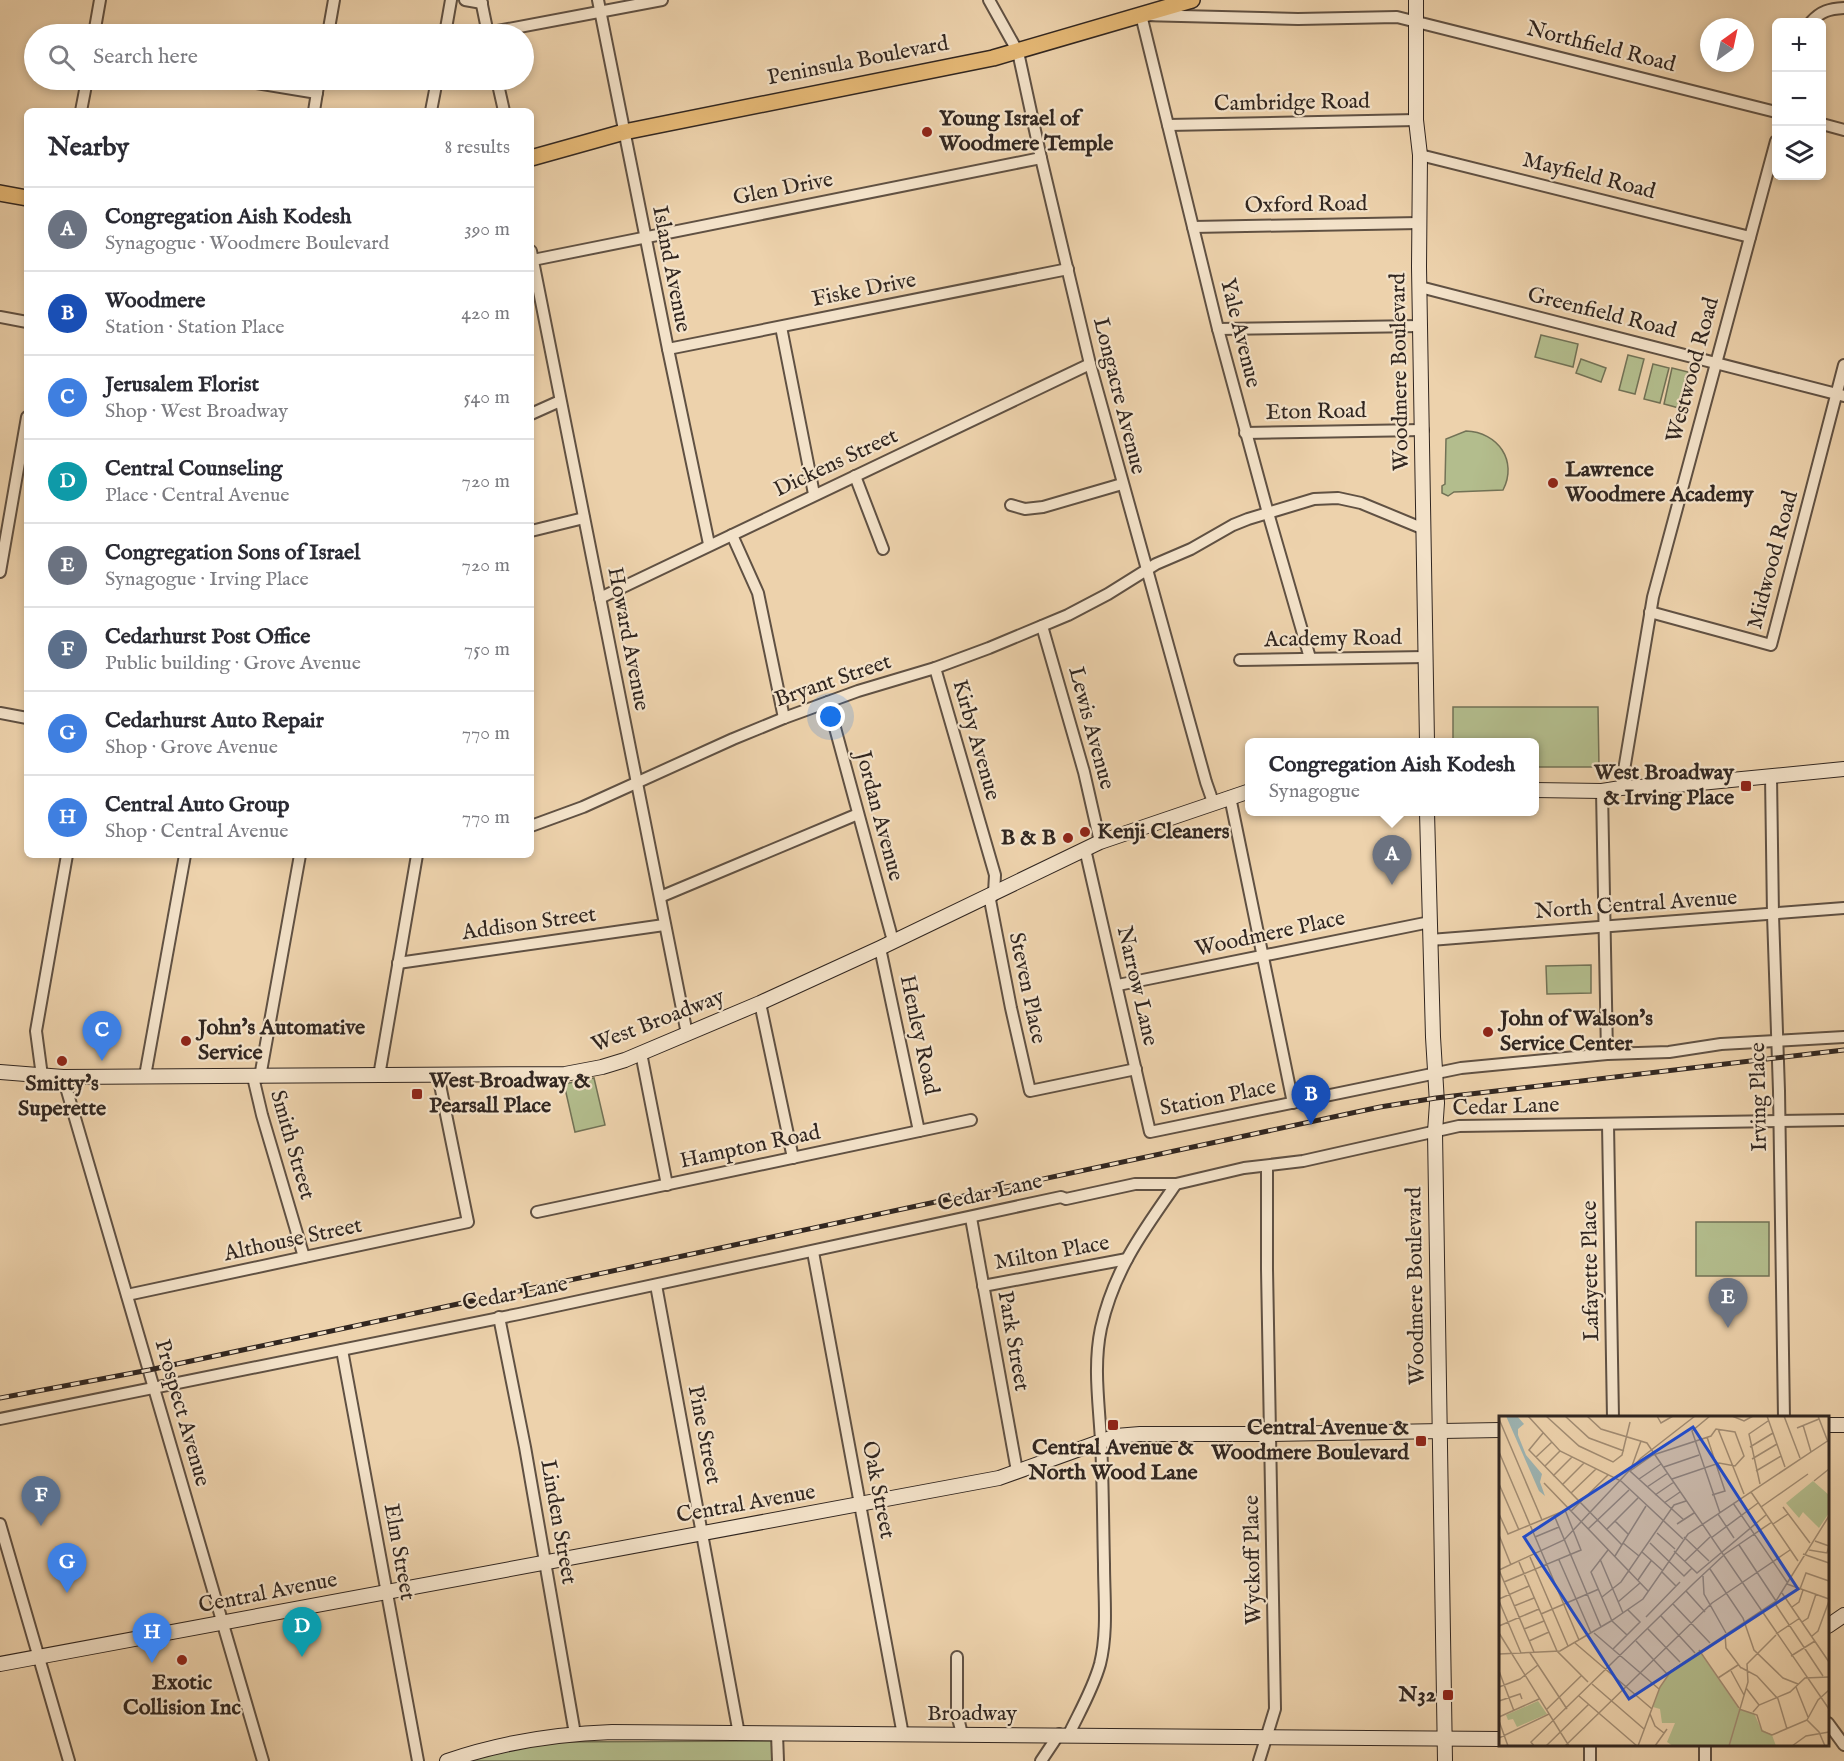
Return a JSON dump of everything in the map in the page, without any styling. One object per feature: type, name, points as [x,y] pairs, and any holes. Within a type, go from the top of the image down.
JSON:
[{"type":"main road","name":"Peninsula Boulevard","points":[[534,157],[624,132],[1018,52],[1170,4],[1192,0]]},
{"type":"main road","points":[[0,193],[24,197]]},
{"type":"street","points":[[96,24],[100,0]]},
{"type":"street","points":[[330,24],[334,0]]},
{"type":"street","points":[[447,24],[451,0]]},
{"type":"street","points":[[465,0],[481,1],[486,24]]},
{"type":"street","name":"Island Avenue","points":[[598,0],[709,544]]},
{"type":"street","points":[[534,25],[662,0]]},
{"type":"street","name":"Longacre Avenue","points":[[989,0],[1018,52],[1090,364],[1213,802]]},
{"type":"street","name":"Woodmere Boulevard","points":[[1416,0],[1427,738]]},
{"type":"street","points":[[1814,18],[1829,9],[1844,8]]},
{"type":"street","name":"Northfield Road","points":[[1141,15],[1298,19],[1397,17],[1772,111]]},
{"type":"street","name":"Yale Avenue","points":[[1141,15],[1245,433],[1310,658]]},
{"type":"street","points":[[82,108],[85,90]]},
{"type":"street","points":[[299,90],[317,93]]},
{"type":"street","points":[[314,108],[317,90]]},
{"type":"street","points":[[432,108],[435,90]]},
{"type":"street","points":[[499,90],[503,108]]},
{"type":"street","name":"Cambridge Road","points":[[1168,125],[1416,120]]},
{"type":"street","points":[[1826,125],[1844,130]]},
{"type":"street","name":"Mayfield Road","points":[[1420,154],[1750,237]]},
{"type":"street","name":"Westwood Road","points":[[1621,788],[1650,612],[1772,156]]},
{"type":"street","name":"Glen Drive","points":[[534,255],[645,237],[1041,158]]},
{"type":"street","name":"Oxford Road","points":[[1193,227],[1419,223]]},
{"type":"street","name":"Howard Avenue","points":[[534,265],[687,1034]]},
{"type":"street","name":"Fiske Drive","points":[[668,349],[1068,269]]},
{"type":"street","name":"Greenfield Road","points":[[1420,287],[1840,395]]},
{"type":"street","points":[[0,317],[24,321]]},
{"type":"street","points":[[1218,329],[1421,326]]},
{"type":"street","points":[[781,327],[814,494]]},
{"type":"street","name":"Dickens Street","points":[[600,598],[1090,364]]},
{"type":"street","name":"Midwood Road","points":[[1650,612],[1771,645],[1840,395],[1844,365]]},
{"type":"street","points":[[534,413],[560,401]]},
{"type":"street","name":"Eton Road","points":[[1245,433],[1423,430]]},
{"type":"street","points":[[0,572],[24,434]]},
{"type":"street","points":[[855,476],[883,549]]},
{"type":"street","points":[[1011,505],[1025,509],[1043,507],[1122,484]]},
{"type":"street","name":"Bryant Street","points":[[534,825],[583,807],[784,718],[935,668],[1042,626],[1078,610],[1147,572],[1156,564],[1191,549],[1233,525],[1268,513],[1314,499],[1338,498],[1361,503],[1424,529]]},
{"type":"street","points":[[534,530],[584,518]]},
{"type":"street","points":[[732,535],[758,593],[784,718]]},
{"type":"street","name":"Lewis Avenue","points":[[1042,626],[1084,772],[1100,842]]},
{"type":"street","name":"Academy Road","points":[[1240,660],[1426,657]]},
{"type":"street","name":"Kirby Avenue","points":[[935,668],[995,875],[994,893]]},
{"type":"street","name":"Jordan Avenue","points":[[828,702],[893,940]]},
{"type":"street","points":[[0,713],[24,717]]},
{"type":"street","points":[[1539,790],[1602,791],[1844,769]]},
{"type":"street","name":"Irving Place","points":[[1771,776],[1784,1416]]},
{"type":"street","points":[[1602,791],[1606,1054]]},
{"type":"street","name":"West Broadway","points":[[0,1072],[63,1077],[379,1076],[565,1074],[602,1067],[760,1003],[1100,842],[1245,792]]},
{"type":"street","points":[[1230,797],[1293,1103]]},
{"type":"street","points":[[660,897],[858,814]]},
{"type":"street","name":"Woodmere Boulevard","points":[[1427,816],[1437,1103],[1435,1131],[1444,1761]]},
{"type":"street","name":"Narrow Lane","points":[[1085,849],[1150,1132]]},
{"type":"street","points":[[42,1076],[36,1031],[66,858]]},
{"type":"street","points":[[145,1076],[183,858]]},
{"type":"street","points":[[257,1077],[299,858]]},
{"type":"street","points":[[379,1076],[416,858]]},
{"type":"street","name":"Steven Place","points":[[994,893],[990,900],[996,936],[1030,1091],[1136,1070]]},
{"type":"street","name":"North Central Avenue","points":[[1430,940],[1844,908]]},
{"type":"street","name":"Woodmere Place","points":[[1118,986],[1430,922]]},
{"type":"street","name":"Addison Street","points":[[398,963],[664,925]]},
{"type":"street","name":"Henley Road","points":[[880,948],[919,1131]]},
{"type":"street","points":[[760,1003],[793,1158]]},
{"type":"street","name":"Station Place","points":[[1150,1132],[1461,1068],[1606,1054],[1669,1052],[1721,1044],[1844,1037]]},
{"type":"street","points":[[641,1053],[667,1185]]},
{"type":"street","name":"Althouse Street","points":[[127,1295],[468,1222],[438,1075]]},
{"type":"street","name":"Prospect Avenue","points":[[63,1077],[263,1761]]},
{"type":"street","name":"Smith Street","points":[[257,1077],[262,1115],[304,1257]]},
{"type":"street","name":"Hampton Road","points":[[537,1212],[971,1120]]},
{"type":"street","name":"Cedar Lane","points":[[0,1419],[656,1285],[1061,1197],[1066,1198],[1135,1184],[1176,1184],[1244,1168],[1303,1161],[1459,1126],[1844,1120]]},
{"type":"street","name":"Lafayette Place","points":[[1608,1124],[1613,1416]]},
{"type":"street","name":"Wyckoff Place","points":[[1259,1761],[1275,1709],[1267,1166]]},
{"type":"street","points":[[1041,1761],[1064,1734],[1093,1686],[1103,1641],[1101,1441],[1096,1374],[1098,1347],[1110,1299],[1129,1253],[1176,1184]]},
{"type":"street","name":"Park Street","points":[[971,1218],[1017,1471]]},
{"type":"street","name":"Oak Street","points":[[813,1252],[903,1736]]},
{"type":"street","name":"Milton Place","points":[[983,1286],[1127,1259]]},
{"type":"street","name":"Pine Street","points":[[656,1285],[739,1734]]},
{"type":"street","name":"Linden Street","points":[[499,1317],[525,1448],[575,1734]]},
{"type":"street","name":"Elm Street","points":[[342,1350],[418,1761]]},
{"type":"street","name":"Central Avenue","points":[[0,1664],[999,1478],[1116,1436],[1499,1430]]},
{"type":"street","points":[[0,1524],[69,1761]]},
{"type":"street","points":[[1829,1625],[1844,1615]]},
{"type":"street","points":[[957,1657],[957,1714],[962,1734]]},
{"type":"street","points":[[1829,1725],[1844,1744]]},
{"type":"street","name":"Broadway","points":[[447,1761],[492,1747],[545,1736],[575,1734],[903,1736],[1064,1734],[1499,1739]]},
{"type":"street","points":[[777,1734],[778,1761]]},
{"type":"green space","points":[[1541,335],[1578,344],[1573,367],[1535,357]]},
{"type":"green space","points":[[1628,355],[1644,359],[1635,394],[1619,390]]},
{"type":"green space","points":[[1581,359],[1606,368],[1601,382],[1576,373]]},
{"type":"green space","points":[[1653,364],[1669,368],[1660,403],[1644,399]]},
{"type":"green space","points":[[1672,368],[1688,372],[1679,408],[1664,404]]},
{"type":"green space","points":[[1466,431],[1487,437],[1496,442],[1502,450],[1508,469],[1503,490],[1454,492],[1448,496],[1442,493],[1442,486],[1445,484],[1446,439]]},
{"type":"green space","points":[[1453,707],[1598,707],[1599,767],[1539,767],[1539,738],[1453,738]]},
{"type":"green space","points":[[1591,965],[1591,993],[1547,994],[1546,966]]},
{"type":"green space","points":[[594,1078],[605,1125],[575,1132],[564,1084]]},
{"type":"green space","points":[[1696,1222],[1769,1222],[1769,1276],[1696,1276]]},
{"type":"green space","points":[[773,1741],[773,1761],[459,1761],[543,1742]]},
{"type":"railway","points":[[0,1398],[149,1370],[1380,1107],[1436,1098],[1844,1050]]},
{"type":"place","name":"Young Israel of Woodmere Temple","points":[[927,132]]},
{"type":"place","name":"Lawrence Woodmere Academy","points":[[1553,483]]},
{"type":"place","name":"West Broadway & Irving Place","points":[[1746,786]]},
{"type":"place","name":"Kenji Cleaners","points":[[1085,832]]},
{"type":"place","name":"B & B","points":[[1068,838]]},
{"type":"place","name":"Congregation Aish Kodesh","points":[[1392,885]]},
{"type":"place","name":"John of Walson's Service Center","points":[[1488,1032]]},
{"type":"place","name":"John's Automative Service","points":[[186,1041]]},
{"type":"place","name":"Smitty's Superette","points":[[62,1061]]},
{"type":"place","name":"Jerusalem Florist","points":[[102,1061]]},
{"type":"place","name":"West Broadway & Pearsall Place","points":[[417,1094]]},
{"type":"place","name":"Woodmere","points":[[1311,1125]]},
{"type":"place","name":"Congregation Sons of Israel","points":[[1728,1328]]},
{"type":"place","name":"Central Avenue & North Wood Lane","points":[[1113,1425]]},
{"type":"place","name":"Central Avenue & Woodmere Boulevard","points":[[1421,1441]]},
{"type":"place","name":"Cedarhurst Post Office","points":[[41,1526]]},
{"type":"place","name":"Cedarhurst Auto Repair","points":[[67,1593]]},
{"type":"place","name":"Central Counseling","points":[[302,1657]]},
{"type":"place","name":"Exotic Collision Inc","points":[[182,1660]]},
{"type":"place","name":"Central Auto Group","points":[[152,1663]]},
{"type":"place","name":"N32","points":[[1448,1695]]}]
